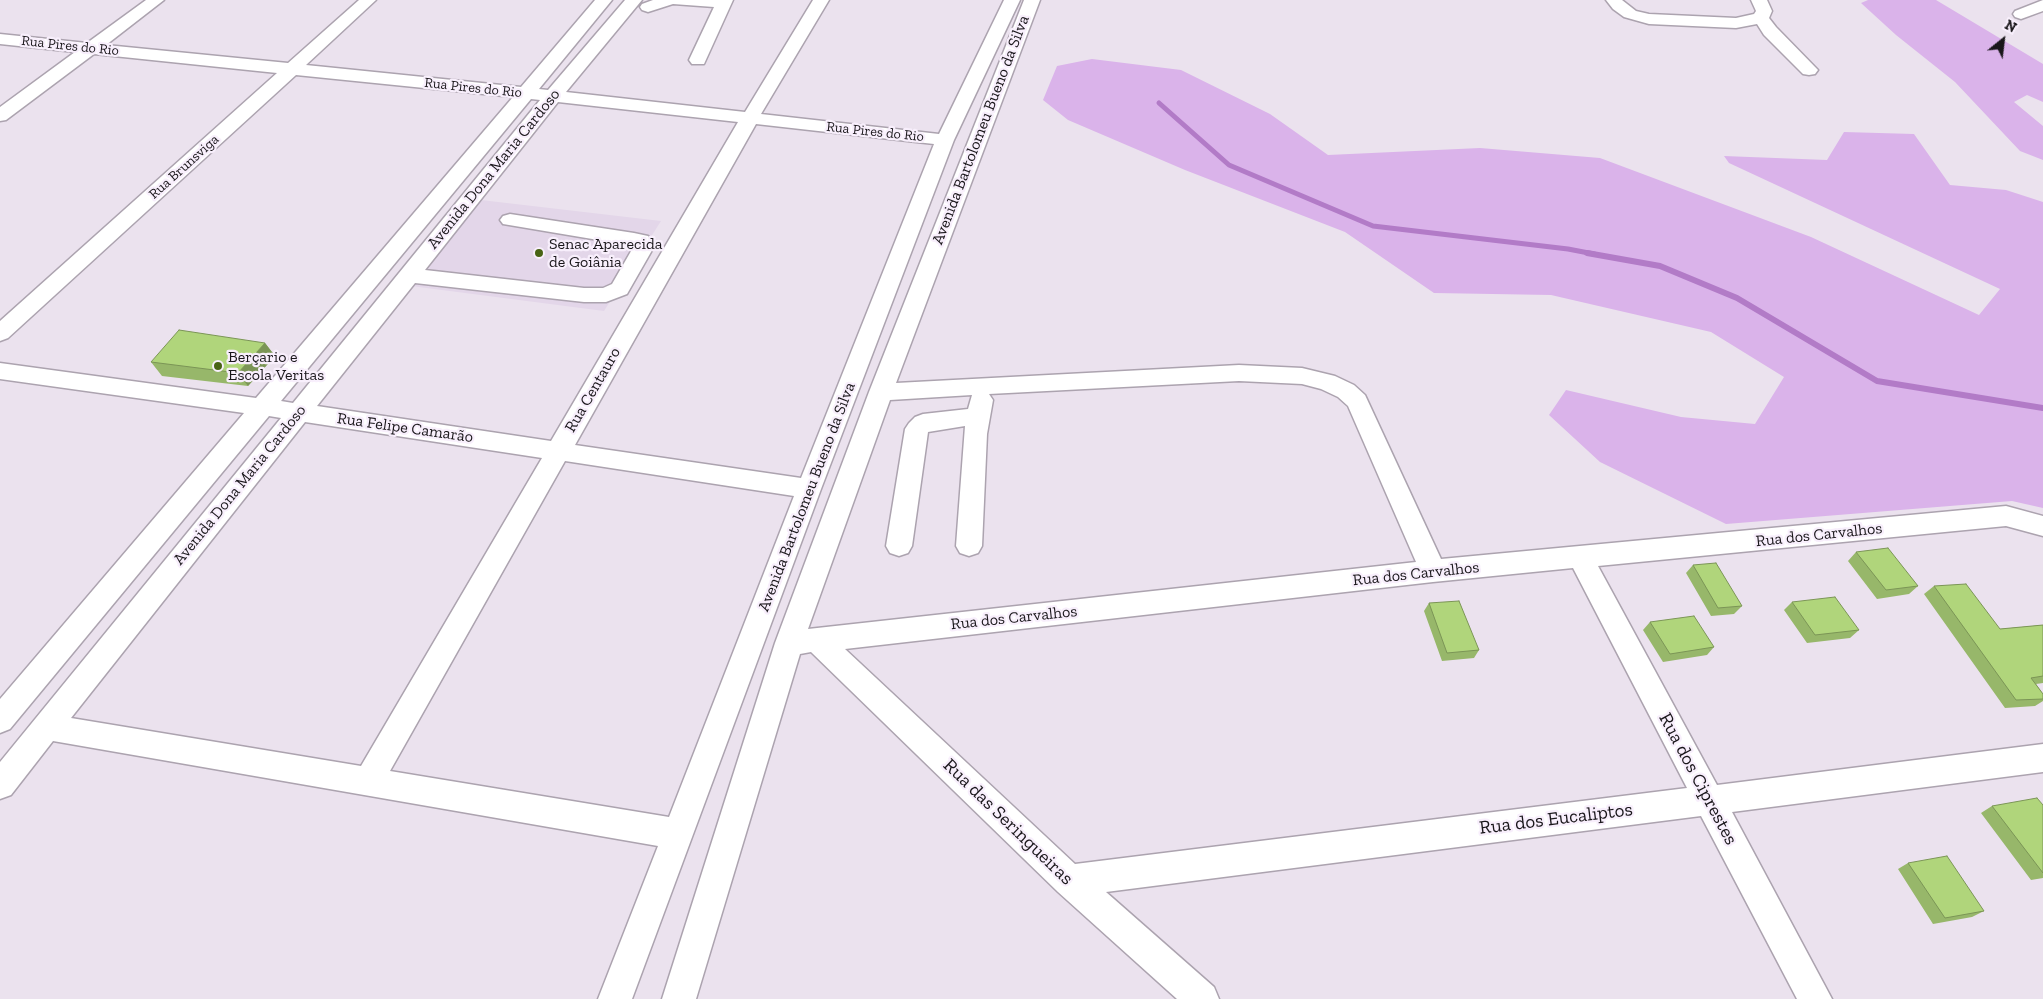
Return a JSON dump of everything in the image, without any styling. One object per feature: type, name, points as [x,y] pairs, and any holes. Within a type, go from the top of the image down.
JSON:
[{"type":"street","points":[[0,116],[156,0]]},
{"type":"street","name":"Rua Brunsviga","points":[[0,334],[368,0]]},
{"type":"street","name":"Avenida Dona Maria Cardoso","points":[[0,720],[524,93],[604,0]]},
{"type":"street","points":[[641,4],[668,0]]},
{"type":"street","points":[[677,0],[724,1],[698,60]]},
{"type":"street","name":"Rua Centauro","points":[[368,782],[750,118],[821,0]]},
{"type":"street","name":"Avenida Bartolomeu Bueno da Silva","points":[[615,999],[809,489],[945,140],[1012,0]]},
{"type":"street","name":"Avenida Bartolomeu Bueno da Silva","points":[[679,999],[803,641],[881,392],[1032,0]]},
{"type":"street","points":[[1614,0],[1618,6],[1630,14],[1649,19],[1736,23],[1761,18]]},
{"type":"street","points":[[1759,0],[1764,11],[1761,18]]},
{"type":"street","name":"Avenida Dona Maria Cardoso","points":[[0,785],[553,96],[641,4]]},
{"type":"street","points":[[2021,14],[2043,5]]},
{"type":"street","points":[[1761,18],[1770,31],[1808,70]]},
{"type":"street","name":"Rua Pires do Rio","points":[[0,39],[553,96],[945,140]]},
{"type":"street","points":[[409,275],[584,295],[606,295],[620,289],[645,245],[641,241],[634,239],[510,220]]},
{"type":"street","name":"Rua Felipe Camarão","points":[[0,370],[558,450],[809,489]]},
{"type":"street","points":[[881,392],[982,385],[1239,373],[1282,374],[1327,382],[1346,391],[1357,401],[1433,571]]},
{"type":"street","points":[[969,546],[982,385]]},
{"type":"street","points":[[899,546],[918,429],[923,423],[978,416]]},
{"type":"street","name":"Rua dos Carvalhos","points":[[803,641],[1433,571],[1581,559],[2006,516],[2043,526]]},
{"type":"street","name":"Rua dos Ciprestes","points":[[1581,559],[1815,999]]},
{"type":"street","name":"Rua das Seringueiras","points":[[803,641],[1202,999]]},
{"type":"street","points":[[46,728],[678,834]]},
{"type":"street","name":"Rua dos Eucaliptos","points":[[1069,880],[2043,758]]},
{"type":"shaded area","points":[[1868,0],[1936,0],[2043,64],[2043,102],[2027,95],[2014,102],[2043,126],[2043,160],[2020,151],[1955,82],[1896,35],[1861,3]]},
{"type":"shaded area","points":[[1092,59],[1181,70],[1270,114],[1328,155],[1480,148],[1600,158],[1811,237],[1979,315],[2000,289],[1729,163],[1724,156],[1827,160],[1844,132],[1914,134],[1950,185],[2006,190],[2043,202],[2043,508],[2012,501],[1726,524],[1600,462],[1549,415],[1566,390],[1681,417],[1755,424],[1784,377],[1711,332],[1551,295],[1434,293],[1345,232],[1185,170],[1068,120],[1043,100],[1057,66]]},
{"type":"shaded area","name":"Senac Aparecida de Goiânia","points":[[481,200],[661,221],[604,311],[411,286]]},
{"type":"building","points":[[179,330],[265,343],[238,373],[151,362]]},
{"type":"building","points":[[1888,548],[1918,586],[1886,590],[1856,552]]},
{"type":"building","points":[[1716,563],[1742,606],[1718,608],[1693,565]]},
{"type":"building","points":[[1966,584],[2000,629],[2043,625],[2043,676],[2031,678],[2043,694],[2043,699],[2016,700],[1934,586]]},
{"type":"building","points":[[1835,597],[1859,630],[1815,635],[1792,602]]},
{"type":"building","points":[[1459,601],[1479,650],[1447,653],[1429,603]]},
{"type":"building","points":[[1694,616],[1714,647],[1670,654],[1650,622]]},
{"type":"building","points":[[2037,798],[2043,805],[2043,873],[1992,806]]},
{"type":"building","points":[[1947,856],[1984,911],[1945,918],[1908,863]]},
{"type":"waterway","points":[[1159,103],[1229,165],[1373,226],[1568,249],[1594,254]]},
{"type":"waterway","points":[[1587,253],[1660,266],[1737,298],[1877,381],[2043,408]]},
{"type":"place","name":"Senac Aparecida de Goiânia","points":[[539,253]]},
{"type":"place","name":"Berçario e Escola Veritas","points":[[218,366]]}]
